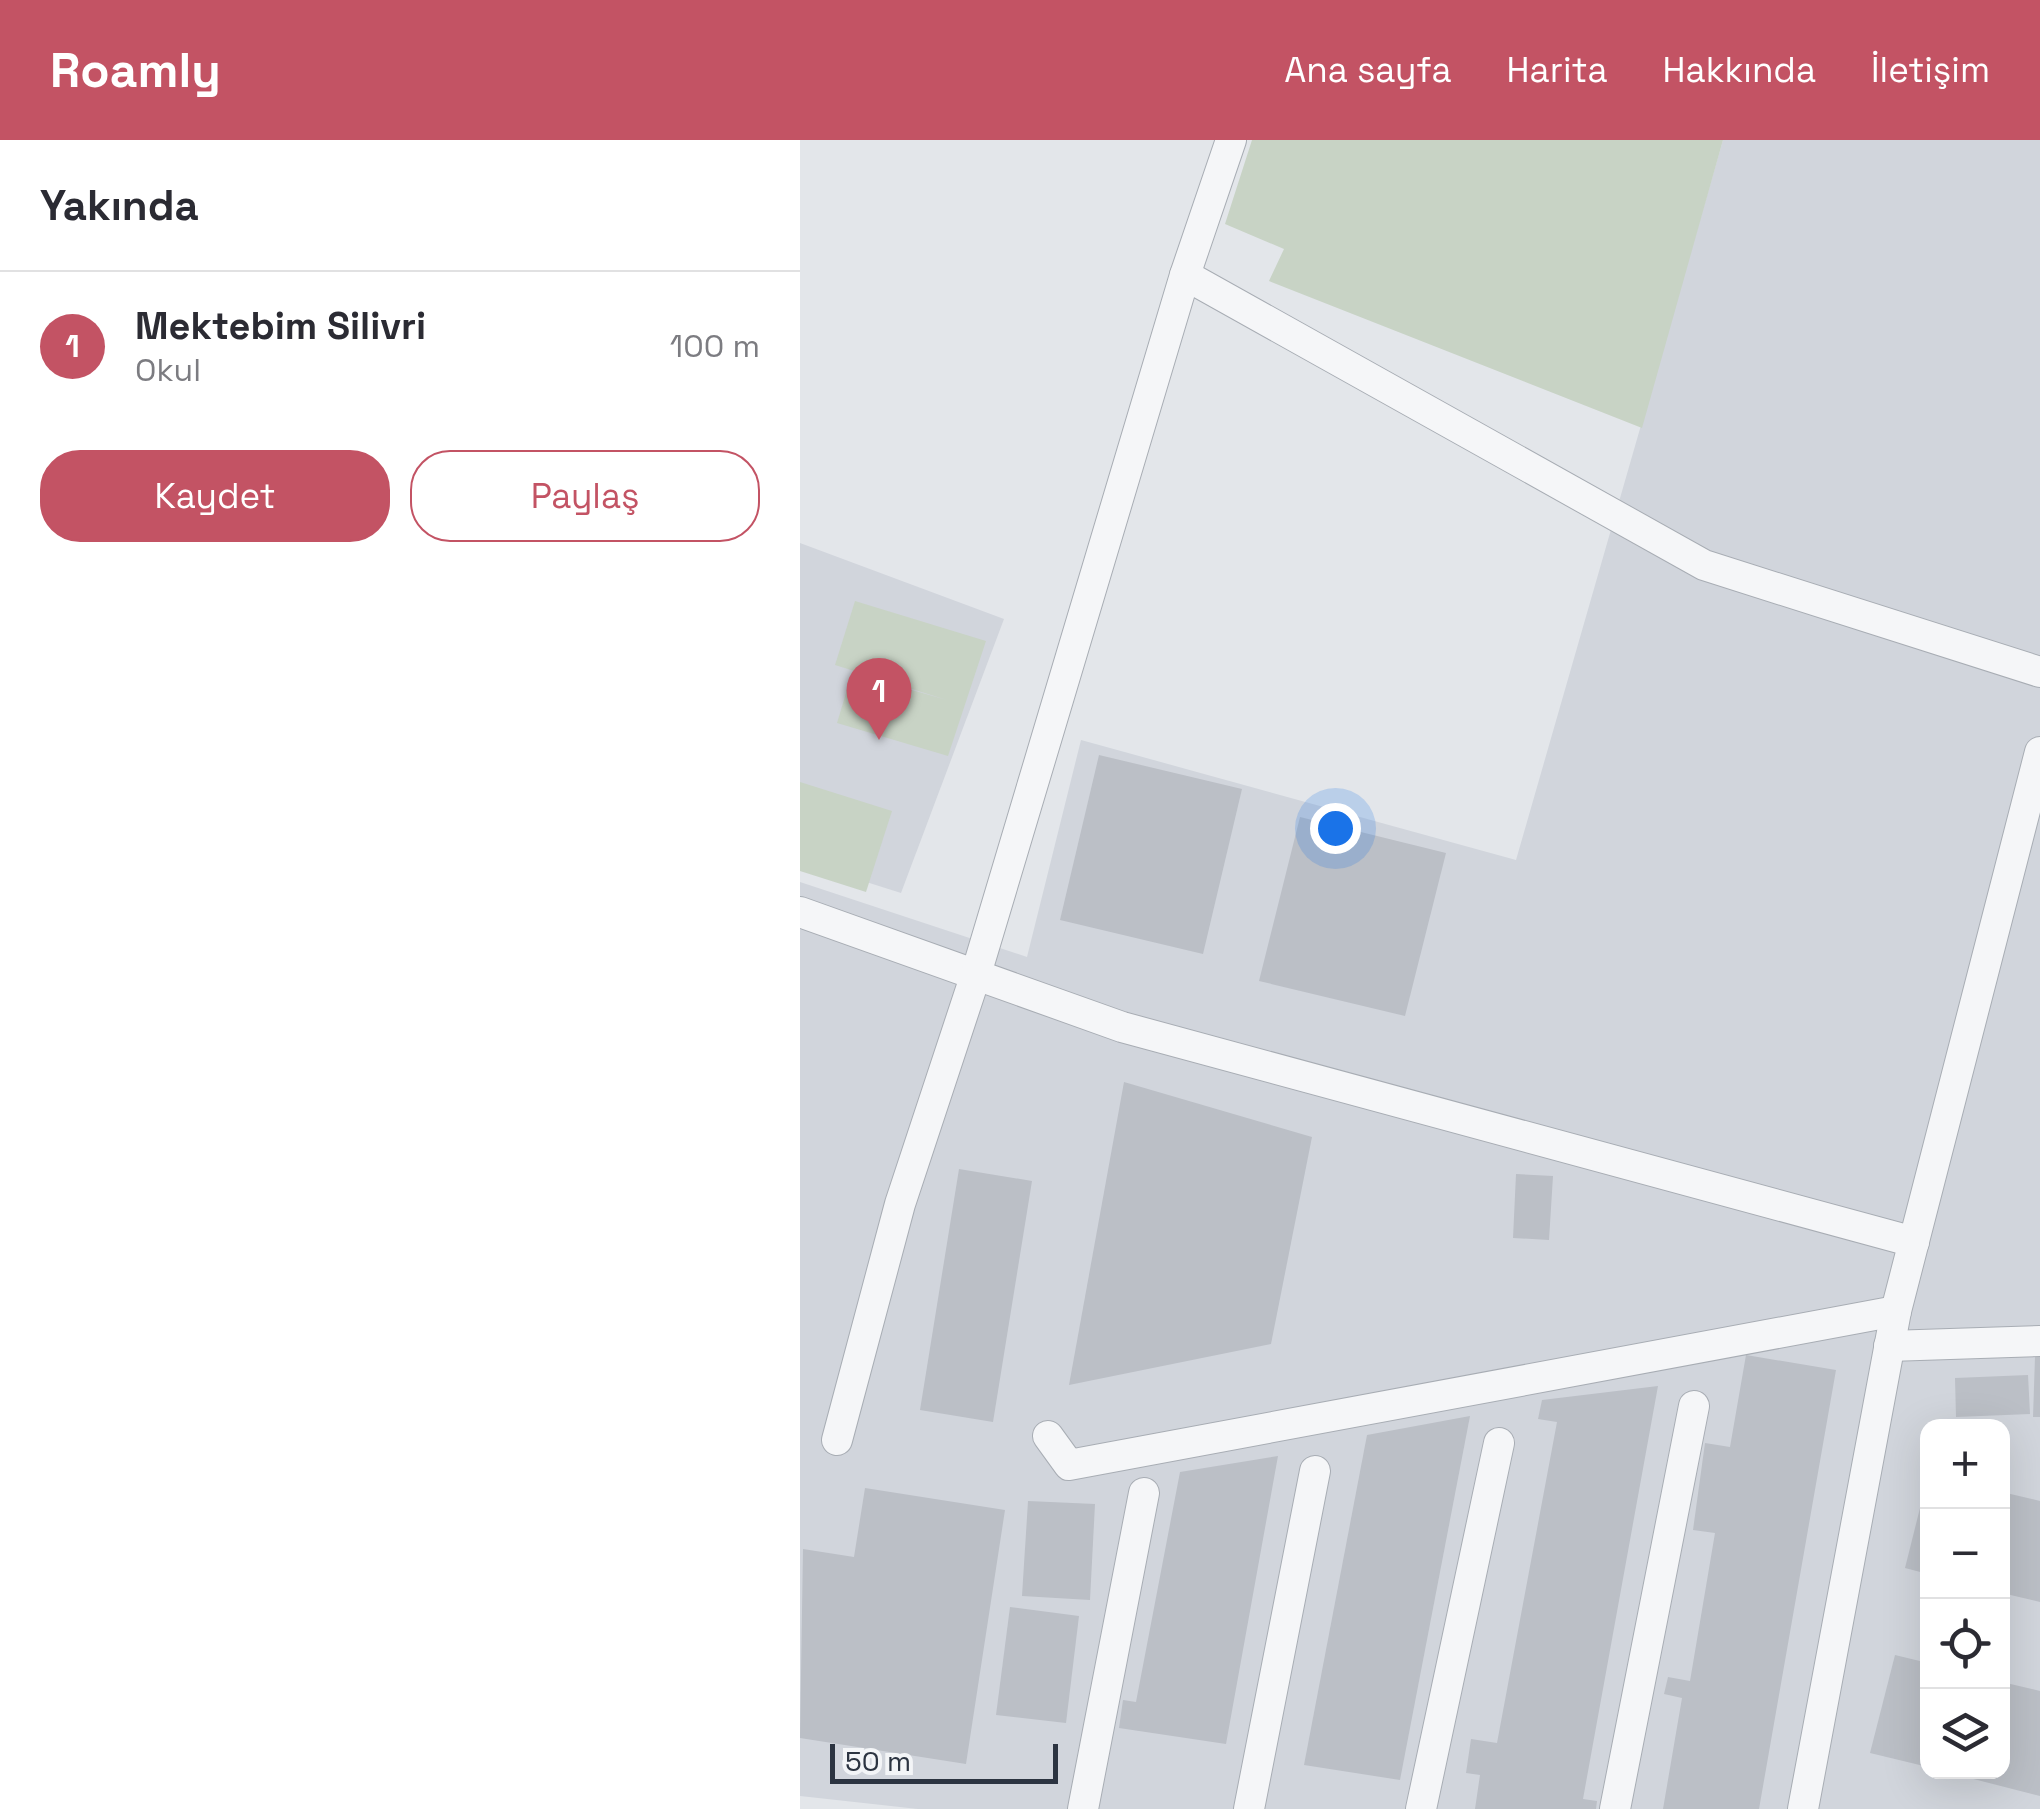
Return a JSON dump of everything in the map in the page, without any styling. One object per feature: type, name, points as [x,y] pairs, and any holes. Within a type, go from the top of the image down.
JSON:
[{"type":"street","points":[[837,1440],[900,1204],[976,974],[1186,275],[1231,140]]},
{"type":"street","points":[[1186,275],[1704,565],[2040,672]]},
{"type":"street","points":[[1803,1809],[1896,1310],[2040,752]]},
{"type":"street","points":[[800,912],[1122,1028],[1914,1242]]},
{"type":"street","points":[[1048,1436],[1070,1465],[1896,1310]]},
{"type":"street","points":[[1889,1346],[2040,1341]]},
{"type":"street","points":[[1615,1809],[1694,1406]]},
{"type":"street","points":[[1420,1809],[1499,1443]]},
{"type":"street","points":[[1248,1809],[1315,1471]]},
{"type":"street","points":[[1083,1809],[1144,1493]]},
{"type":"shaded area","points":[[1723,140],[2040,140],[2040,1809],[918,1809],[800,1796],[800,882],[1027,957],[1081,740],[1516,860]]},
{"type":"shaded area","points":[[800,543],[1004,619],[901,893],[800,861]]},
{"type":"green space","points":[[1252,140],[1723,140],[1642,428],[1269,281],[1284,249],[1225,224]]},
{"type":"green space","points":[[855,601],[986,641],[948,756],[837,723],[852,673],[947,700],[835,665]]},
{"type":"green space","points":[[800,782],[892,811],[866,892],[800,871]]},
{"type":"building","points":[[1099,755],[1242,789],[1203,954],[1060,920]]},
{"type":"building","points":[[1300,817],[1446,853],[1405,1016],[1259,981]]},
{"type":"building","points":[[1124,1082],[1312,1137],[1271,1344],[1069,1385]]},
{"type":"building","points":[[959,1169],[1032,1181],[993,1422],[920,1410]]},
{"type":"building","points":[[1516,1174],[1553,1176],[1549,1240],[1513,1238]]},
{"type":"building","points":[[1746,1355],[1836,1370],[1759,1809],[1663,1809],[1682,1698],[1664,1694],[1668,1677],[1690,1681],[1715,1533],[1693,1530],[1705,1443],[1730,1447]]},
{"type":"building","points":[[2035,1357],[2040,1357],[2040,1417],[2033,1417]]},
{"type":"building","points":[[2028,1375],[2030,1414],[1956,1417],[1955,1378]]},
{"type":"building","points":[[1658,1386],[1583,1799],[1597,1801],[1596,1809],[1475,1809],[1480,1775],[1466,1773],[1471,1739],[1497,1743],[1557,1422],[1538,1419],[1542,1400]]},
{"type":"building","points":[[1470,1416],[1400,1780],[1304,1765],[1367,1435]]},
{"type":"building","points":[[1278,1456],[1226,1744],[1119,1728],[1123,1700],[1136,1702],[1180,1472]]},
{"type":"building","points":[[865,1488],[1005,1510],[966,1764],[800,1738],[803,1549],[854,1557]]},
{"type":"building","points":[[2010,1494],[2040,1501],[2040,1602],[2010,1595]]},
{"type":"building","points":[[1028,1501],[1095,1504],[1090,1600],[1022,1596]]},
{"type":"building","points":[[1920,1508],[1920,1572],[1905,1568]]},
{"type":"building","points":[[1010,1607],[1079,1616],[1066,1723],[996,1715]]},
{"type":"building","points":[[1895,1655],[1920,1661],[1920,1765],[1870,1753]]},
{"type":"building","points":[[2010,1684],[2040,1691],[2040,1796],[1973,1779],[2010,1779]]},
{"type":"place","name":"Mektebim Silivri","points":[[879,740]]}]
